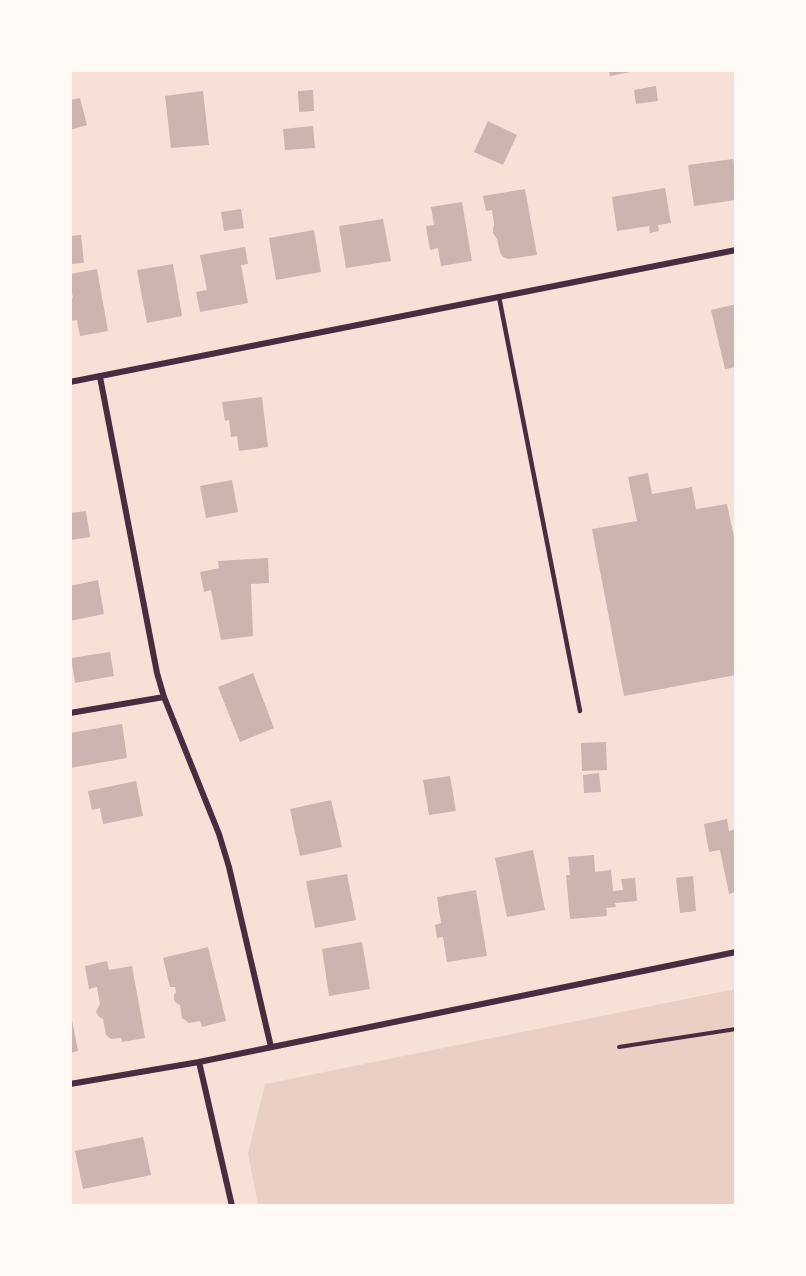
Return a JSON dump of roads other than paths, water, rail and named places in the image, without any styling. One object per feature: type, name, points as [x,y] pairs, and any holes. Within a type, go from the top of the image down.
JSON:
[{"type":"street","points":[[70,382],[735,250]]},
{"type":"street","points":[[100,377],[150,637],[164,697],[219,834],[229,867],[271,1047]]},
{"type":"street","points":[[70,713],[164,697]]},
{"type":"street","points":[[70,1084],[199,1062],[735,952]]},
{"type":"street","points":[[199,1062],[232,1206]]},
{"type":"lane","points":[[499,297],[580,711]]}]
